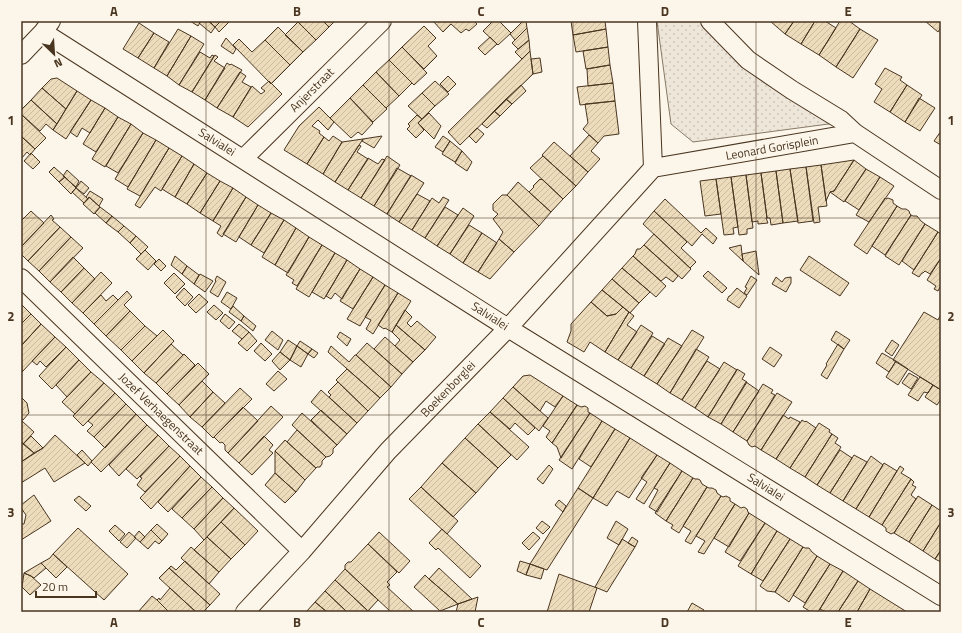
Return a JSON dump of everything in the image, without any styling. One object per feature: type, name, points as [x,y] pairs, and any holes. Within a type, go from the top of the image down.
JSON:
[{"type":"street","name":"Anjerstraat","points":[[243,158],[382,21]]},
{"type":"street","points":[[647,21],[653,168]]},
{"type":"street","points":[[710,21],[748,60],[840,120],[855,133],[941,190]]},
{"type":"street","name":"Salvialei","points":[[45,24],[243,158],[508,328],[941,596]]},
{"type":"street","points":[[21,55],[45,24]]},
{"type":"street","name":"Leonard Gorisplein","points":[[653,168],[855,133]]},
{"type":"street","name":"Boekenborglei","points":[[245,612],[302,551],[388,451],[508,328],[653,168]]},
{"type":"street","name":"Jozef Verhaegenstraat","points":[[21,278],[302,551]]},
{"type":"shaded area","points":[[657,21],[704,21],[836,123],[693,142],[671,124]]},
{"type":"building","points":[[190,21],[201,21],[198,26]]},
{"type":"building","points":[[201,21],[208,21],[215,27],[211,33],[199,23]]},
{"type":"building","points":[[209,21],[221,21],[215,27]]},
{"type":"building","points":[[221,21],[230,21],[219,32],[215,27]]},
{"type":"building","points":[[297,21],[323,21],[329,27],[316,40]]},
{"type":"building","points":[[323,21],[335,21],[329,27]]},
{"type":"building","points":[[433,21],[474,21],[477,24],[469,31],[466,29],[461,33],[451,24],[443,32]]},
{"type":"building","points":[[493,21],[499,21],[511,33],[498,45],[483,31]]},
{"type":"building","points":[[523,21],[526,21],[527,28],[515,40],[510,34]]},
{"type":"building","points":[[571,21],[605,21],[606,29],[573,35]]},
{"type":"building","points":[[770,21],[794,21],[785,34]]},
{"type":"building","points":[[794,21],[815,21],[801,44],[785,34]]},
{"type":"building","points":[[815,21],[825,21],[836,28],[819,55],[801,44]]},
{"type":"building","points":[[840,21],[849,21],[860,29],[836,67],[819,55]]},
{"type":"building","points":[[925,21],[941,21],[941,27],[938,32]]},
{"type":"building","points":[[298,22],[316,40],[303,52],[285,35]]},
{"type":"building","points":[[139,23],[154,33],[138,58],[123,49]]},
{"type":"building","points":[[424,26],[436,38],[428,46],[437,56],[424,69],[402,47]]},
{"type":"building","points":[[278,27],[303,52],[290,65],[265,40]]},
{"type":"building","points":[[527,28],[529,40],[518,49],[512,43]]},
{"type":"building","points":[[178,29],[191,36],[167,76],[154,68]]},
{"type":"building","points":[[606,29],[608,47],[576,52],[573,35]]},
{"type":"building","points":[[860,29],[878,40],[853,78],[836,67]]},
{"type":"building","points":[[154,33],[169,42],[154,68],[138,58]]},
{"type":"building","points":[[191,36],[204,44],[179,85],[167,76]]},
{"type":"building","points":[[490,37],[497,44],[485,55],[478,48]]},
{"type":"building","points":[[226,38],[236,49],[233,54],[221,46]]},
{"type":"building","points":[[239,39],[252,52],[265,40],[290,65],[271,84],[233,45]]},
{"type":"building","points":[[529,40],[530,51],[522,59],[515,52]]},
{"type":"building","points":[[402,47],[427,73],[414,85],[389,60]]},
{"type":"building","points":[[608,47],[610,65],[586,69],[583,51]]},
{"type":"building","points":[[530,51],[533,74],[460,145],[448,132]]},
{"type":"building","points":[[200,52],[210,58],[212,55],[214,56],[192,92],[179,85]]},
{"type":"building","points":[[215,55],[218,57],[214,61],[225,68],[205,100],[192,92]]},
{"type":"building","points":[[540,58],[542,72],[533,74],[531,59]]},
{"type":"building","points":[[389,60],[412,83],[399,96],[376,72]]},
{"type":"building","points":[[227,63],[242,70],[217,108],[205,100]]},
{"type":"building","points":[[610,65],[613,83],[588,86],[587,69]]},
{"type":"building","points":[[885,68],[902,77],[900,80],[907,85],[890,112],[874,102],[882,89],[875,84]]},
{"type":"building","points":[[240,72],[246,76],[242,82],[251,87],[233,117],[217,108]]},
{"type":"building","points":[[376,72],[399,96],[386,108],[363,85]]},
{"type":"building","points":[[448,76],[456,84],[448,92],[440,84]]},
{"type":"building","points":[[57,78],[77,91],[66,109],[42,88],[51,79]]},
{"type":"building","points":[[269,81],[282,94],[248,127],[233,117],[252,86],[261,94],[265,91],[261,88]]},
{"type":"building","points":[[435,81],[449,94],[435,106],[422,93]]},
{"type":"building","points":[[613,83],[615,101],[580,105],[577,87]]},
{"type":"building","points":[[363,85],[387,109],[373,122],[350,98]]},
{"type":"building","points":[[521,85],[526,91],[512,104],[506,99]]},
{"type":"building","points":[[907,85],[922,95],[905,122],[890,112]]},
{"type":"building","points":[[42,88],[66,109],[57,124],[31,100]]},
{"type":"building","points":[[77,91],[91,100],[66,139],[53,130]]},
{"type":"building","points":[[422,93],[435,106],[422,119],[408,106]]},
{"type":"building","points":[[350,98],[373,123],[362,135],[358,132],[351,138],[330,118]]},
{"type":"building","points":[[919,98],[935,108],[920,131],[905,122]]},
{"type":"building","points":[[506,99],[512,104],[500,116],[494,111]]},
{"type":"building","points":[[31,100],[57,124],[53,130],[46,124],[40,131],[21,114],[21,110]]},
{"type":"building","points":[[91,100],[105,108],[90,133],[82,128],[77,137],[70,132]]},
{"type":"building","points":[[615,101],[619,134],[604,136],[598,143],[583,129],[588,123],[585,104]]},
{"type":"building","points":[[319,107],[334,122],[328,130],[318,120],[312,126],[320,131],[319,133],[324,137],[307,164],[284,150],[299,126]]},
{"type":"building","points":[[105,108],[118,117],[96,152],[83,144]]},
{"type":"building","points":[[494,111],[500,116],[487,128],[482,124]]},
{"type":"building","points":[[429,113],[441,126],[434,139],[418,123]]},
{"type":"building","points":[[21,114],[46,138],[35,149],[21,136]]},
{"type":"building","points":[[417,115],[422,119],[418,123],[424,130],[416,138],[407,129],[410,126],[408,124]]},
{"type":"building","points":[[118,117],[131,124],[105,167],[92,159]]},
{"type":"building","points":[[131,124],[143,133],[118,173],[106,166]]},
{"type":"building","points":[[477,128],[484,134],[476,143],[469,136]]},
{"type":"building","points":[[941,131],[941,145],[934,141]]},
{"type":"building","points":[[143,133],[156,140],[128,187],[115,179]]},
{"type":"building","points":[[589,135],[598,143],[591,151],[600,159],[588,172],[570,156]]},
{"type":"building","points":[[21,136],[35,149],[30,155],[27,152],[21,159]]},
{"type":"building","points":[[333,136],[342,142],[323,174],[307,164],[324,137],[329,141]]},
{"type":"building","points":[[382,136],[374,148],[362,141],[363,139]]},
{"type":"building","points":[[443,136],[450,141],[443,152],[435,147]]},
{"type":"building","points":[[363,139],[335,182],[323,174],[342,142]]},
{"type":"building","points":[[156,140],[169,148],[140,196],[127,189]]},
{"type":"building","points":[[450,141],[462,151],[455,162],[442,154]]},
{"type":"building","points":[[554,142],[588,172],[576,186],[542,155]]},
{"type":"building","points":[[359,145],[361,146],[357,152],[368,159],[348,190],[335,182]]},
{"type":"building","points":[[169,148],[182,156],[161,191],[155,187],[140,208],[135,205]]},
{"type":"building","points":[[462,151],[472,162],[467,171],[455,163]]},
{"type":"building","points":[[31,153],[40,162],[33,169],[24,161]]},
{"type":"building","points":[[182,156],[194,164],[175,197],[162,189]]},
{"type":"building","points":[[387,156],[400,165],[374,206],[361,198]]},
{"type":"building","points":[[543,156],[576,186],[563,199],[530,168]]},
{"type":"building","points":[[368,158],[378,164],[382,159],[385,160],[361,198],[348,190]]},
{"type":"building","points":[[854,160],[866,169],[844,202],[830,192],[834,191]]},
{"type":"building","points":[[854,160],[834,191],[830,192],[826,201],[821,165]]},
{"type":"building","points":[[194,164],[207,173],[187,204],[175,197]]},
{"type":"building","points":[[821,165],[827,206],[818,207],[820,222],[814,223],[806,167]]},
{"type":"building","points":[[54,167],[65,177],[59,182],[49,172]]},
{"type":"building","points":[[806,167],[813,221],[798,223],[790,169]]},
{"type":"building","points":[[397,168],[411,176],[387,214],[374,206]]},
{"type":"building","points":[[790,169],[798,221],[783,223],[776,171]]},
{"type":"building","points":[[866,169],[880,177],[859,210],[845,201]]},
{"type":"building","points":[[67,170],[79,181],[76,187],[63,176]]},
{"type":"building","points":[[776,171],[783,223],[771,225],[770,218],[767,218],[761,173]]},
{"type":"building","points":[[207,173],[220,181],[200,213],[187,204]]},
{"type":"building","points":[[761,173],[766,218],[768,223],[758,224],[758,221],[752,222],[746,175]]},
{"type":"building","points":[[411,175],[424,183],[399,222],[387,214]]},
{"type":"building","points":[[746,175],[753,228],[747,229],[747,234],[739,235],[731,177]]},
{"type":"building","points":[[65,177],[76,188],[71,194],[59,182]]},
{"type":"building","points":[[731,177],[738,227],[733,228],[734,234],[724,235],[716,179]]},
{"type":"building","points":[[880,177],[894,186],[869,222],[856,215]]},
{"type":"building","points":[[540,179],[542,179],[563,199],[551,212],[529,192]]},
{"type":"building","points":[[716,179],[721,214],[705,216],[700,181]]},
{"type":"building","points":[[81,181],[89,188],[84,194],[76,188]]},
{"type":"building","points":[[220,181],[233,188],[213,221],[200,213]]},
{"type":"building","points":[[518,182],[551,212],[539,226],[507,195]]},
{"type":"building","points":[[76,188],[88,199],[84,203],[72,192]]},
{"type":"building","points":[[233,188],[246,197],[222,237],[217,233],[221,226],[213,221]]},
{"type":"building","points":[[90,191],[103,199],[99,206],[89,197],[88,199],[86,197]]},
{"type":"building","points":[[417,194],[430,201],[412,230],[399,222]]},
{"type":"building","points":[[502,195],[507,195],[539,226],[514,252],[499,239],[503,232],[493,219],[498,214],[493,210],[493,204]]},
{"type":"building","points":[[89,197],[100,207],[94,214],[83,204]]},
{"type":"building","points":[[246,197],[258,205],[236,242],[223,234]]},
{"type":"building","points":[[443,197],[449,200],[425,238],[412,230],[432,198],[439,203]]},
{"type":"building","points":[[885,198],[893,200],[893,203],[897,206],[867,254],[854,245]]},
{"type":"building","points":[[665,199],[701,233],[706,228],[717,238],[713,244],[702,234],[692,246],[654,211]]},
{"type":"building","points":[[258,205],[271,213],[251,245],[239,237]]},
{"type":"building","points":[[897,206],[902,209],[906,209],[911,215],[885,255],[872,246]]},
{"type":"building","points":[[100,207],[112,216],[106,223],[95,213]]},
{"type":"building","points":[[445,207],[458,215],[437,246],[425,238]]},
{"type":"building","points":[[463,208],[474,216],[450,254],[437,246]]},
{"type":"building","points":[[31,211],[44,223],[21,247],[21,221]]},
{"type":"building","points":[[654,211],[687,242],[681,248],[696,262],[690,268],[643,224]]},
{"type":"building","points":[[271,213],[284,220],[264,253],[251,245]]},
{"type":"building","points":[[51,215],[54,219],[52,220],[60,227],[28,261],[21,254],[21,247]]},
{"type":"building","points":[[911,215],[917,216],[925,224],[899,265],[885,256]]},
{"type":"building","points":[[112,216],[124,226],[118,232],[106,223]]},
{"type":"building","points":[[284,220],[296,228],[275,265],[262,257]]},
{"type":"building","points":[[925,224],[938,232],[914,270],[902,261]]},
{"type":"building","points":[[469,225],[482,233],[463,263],[450,254]]},
{"type":"building","points":[[124,226],[136,236],[130,243],[118,232]]},
{"type":"building","points":[[60,227],[71,237],[39,271],[28,261]]},
{"type":"building","points":[[296,228],[309,237],[288,273],[275,265]]},
{"type":"building","points":[[938,232],[941,234],[941,258],[930,274],[925,271],[919,277],[912,273]]},
{"type":"building","points":[[482,233],[497,243],[478,272],[463,263]]},
{"type":"building","points":[[654,234],[691,269],[682,279],[644,245]]},
{"type":"building","points":[[136,236],[148,247],[141,254],[130,243]]},
{"type":"building","points":[[71,237],[83,248],[50,282],[39,271]]},
{"type":"building","points":[[309,237],[322,245],[297,286],[292,283],[294,280],[286,275]]},
{"type":"building","points":[[499,239],[514,252],[490,279],[478,272]]},
{"type":"building","points":[[322,245],[335,253],[309,297],[296,289]]},
{"type":"building","points":[[644,245],[678,276],[673,282],[666,277],[661,281],[633,256],[637,249],[640,249]]},
{"type":"building","points":[[741,245],[742,254],[743,261],[729,248]]},
{"type":"building","points":[[145,250],[156,261],[148,270],[136,259]]},
{"type":"building","points":[[756,251],[759,275],[743,261],[742,254]]},
{"type":"building","points":[[335,253],[347,260],[324,299],[312,292]]},
{"type":"building","points":[[175,256],[187,266],[182,274],[171,265]]},
{"type":"building","points":[[633,256],[666,286],[656,297],[622,268]]},
{"type":"building","points":[[809,256],[849,283],[840,296],[800,270]]},
{"type":"building","points":[[73,257],[84,268],[61,292],[50,282]]},
{"type":"building","points":[[941,258],[941,285],[938,291],[934,289],[936,286],[927,280]]},
{"type":"building","points":[[159,259],[166,266],[161,271],[154,264]]},
{"type":"building","points":[[347,260],[360,269],[342,299],[335,293],[331,299],[326,296]]},
{"type":"building","points":[[187,266],[199,275],[194,284],[182,274]]},
{"type":"building","points":[[84,268],[95,279],[72,303],[61,292]]},
{"type":"building","points":[[622,268],[650,292],[639,303],[612,279]]},
{"type":"building","points":[[360,269],[373,277],[353,309],[340,301]]},
{"type":"building","points":[[708,271],[727,288],[722,293],[703,276]]},
{"type":"building","points":[[101,272],[112,283],[83,313],[72,303]]},
{"type":"building","points":[[174,273],[185,284],[175,294],[164,283]]},
{"type":"building","points":[[200,274],[213,281],[205,292],[194,284]]},
{"type":"building","points":[[217,276],[226,282],[218,297],[210,292]]},
{"type":"building","points":[[751,276],[757,280],[747,295],[744,293],[747,288],[745,287]]},
{"type":"building","points":[[373,277],[385,285],[360,326],[347,319]]},
{"type":"building","points":[[776,277],[782,282],[785,278],[791,277],[791,283],[786,292],[772,284]]},
{"type":"building","points":[[612,279],[639,303],[630,313],[602,290]]},
{"type":"building","points":[[385,285],[398,293],[373,334],[366,329],[371,320],[365,317]]},
{"type":"building","points":[[184,288],[193,297],[185,306],[176,297]]},
{"type":"building","points":[[737,288],[747,296],[739,308],[727,300]]},
{"type":"building","points":[[602,290],[623,307],[616,314],[607,316],[591,302]]},
{"type":"building","points":[[127,291],[132,297],[124,305],[130,311],[106,336],[94,324]]},
{"type":"building","points":[[227,292],[237,298],[231,309],[221,302]]},
{"type":"building","points":[[398,293],[411,301],[392,332],[378,325]]},
{"type":"building","points":[[199,294],[208,302],[196,313],[188,305]]},
{"type":"building","points":[[101,295],[106,301],[113,295],[118,300],[94,324],[83,313]]},
{"type":"building","points":[[591,302],[607,316],[616,314],[623,307],[629,312],[605,352],[590,342],[584,352],[567,342],[571,331],[571,324]]},
{"type":"building","points":[[21,304],[31,314],[21,324]]},
{"type":"building","points":[[214,305],[223,313],[216,320],[207,312]]},
{"type":"building","points":[[233,306],[244,316],[241,321],[229,312]]},
{"type":"building","points":[[405,310],[412,317],[407,323],[411,327],[417,321],[436,337],[425,350],[396,325]]},
{"type":"building","points":[[130,311],[145,326],[121,350],[106,336]]},
{"type":"building","points":[[629,312],[634,316],[627,325],[637,332],[618,360],[605,352]]},
{"type":"building","points":[[924,312],[938,320],[941,314],[941,390],[893,360]]},
{"type":"building","points":[[31,314],[41,324],[21,346],[21,324]]},
{"type":"building","points":[[225,314],[235,322],[229,329],[220,321]]},
{"type":"building","points":[[244,316],[256,326],[253,331],[241,321]]},
{"type":"building","points":[[41,324],[55,337],[22,372],[21,346]]},
{"type":"building","points":[[239,324],[249,332],[242,339],[232,331]]},
{"type":"building","points":[[396,325],[425,350],[413,362],[395,346],[400,340],[392,332]]},
{"type":"building","points":[[641,325],[653,333],[631,368],[618,360]]},
{"type":"building","points":[[145,326],[157,336],[132,361],[121,350]]},
{"type":"building","points":[[163,330],[174,341],[144,373],[132,361]]},
{"type":"building","points":[[692,330],[704,337],[670,393],[657,384]]},
{"type":"building","points":[[272,331],[283,340],[278,350],[265,340]]},
{"type":"building","points":[[836,331],[850,340],[844,349],[831,340]]},
{"type":"building","points":[[249,332],[257,341],[247,351],[238,343]]},
{"type":"building","points":[[340,332],[351,339],[347,346],[337,337]]},
{"type":"building","points":[[652,336],[665,344],[644,376],[631,368]]},
{"type":"building","points":[[55,337],[66,347],[46,367],[40,361],[37,365],[32,361]]},
{"type":"building","points":[[385,337],[413,362],[402,374],[374,349]]},
{"type":"building","points":[[668,338],[682,346],[657,384],[644,376]]},
{"type":"building","points":[[288,340],[297,346],[290,360],[280,352]]},
{"type":"building","points":[[892,340],[899,345],[892,356],[885,351]]},
{"type":"building","points":[[300,341],[312,349],[308,354],[297,346]]},
{"type":"building","points":[[261,343],[272,354],[265,361],[254,351]]},
{"type":"building","points":[[367,343],[402,374],[391,387],[356,355]]},
{"type":"building","points":[[171,344],[183,355],[156,383],[144,373]]},
{"type":"building","points":[[838,344],[844,349],[827,379],[821,375]]},
{"type":"building","points":[[297,346],[308,354],[301,367],[290,360]]},
{"type":"building","points":[[331,346],[349,362],[356,355],[391,387],[380,398],[328,352]]},
{"type":"building","points":[[66,347],[79,360],[52,389],[39,376]]},
{"type":"building","points":[[770,347],[782,355],[774,367],[762,359]]},
{"type":"building","points":[[312,349],[318,353],[314,358],[308,354]]},
{"type":"building","points":[[696,349],[709,357],[682,400],[670,393]]},
{"type":"building","points":[[280,352],[290,360],[280,370],[272,361]]},
{"type":"building","points":[[882,353],[896,361],[889,372],[876,363]]},
{"type":"building","points":[[184,354],[195,365],[167,394],[156,383]]},
{"type":"building","points":[[79,360],[91,372],[67,397],[56,385]]},
{"type":"building","points":[[707,361],[720,369],[695,408],[682,400]]},
{"type":"building","points":[[896,361],[908,369],[898,385],[886,377]]},
{"type":"building","points":[[724,362],[737,370],[708,417],[695,408]]},
{"type":"building","points":[[198,363],[209,374],[179,405],[167,394]]},
{"type":"building","points":[[347,369],[380,398],[368,411],[336,380]]},
{"type":"building","points":[[737,369],[745,374],[742,379],[747,382],[721,424],[708,417]]},
{"type":"building","points":[[278,371],[287,379],[274,391],[266,384]]},
{"type":"building","points":[[91,372],[104,383],[75,414],[62,402]]},
{"type":"building","points":[[909,373],[918,378],[911,389],[902,383]]},
{"type":"building","points":[[530,375],[563,396],[555,407],[546,401],[540,411],[513,387],[523,376]]},
{"type":"building","points":[[920,377],[933,385],[928,393],[924,392],[918,401],[908,395]]},
{"type":"building","points":[[202,381],[213,392],[190,417],[179,405]]},
{"type":"building","points":[[338,382],[368,411],[357,423],[329,397],[331,395],[328,392]]},
{"type":"building","points":[[746,382],[759,391],[733,432],[721,424]]},
{"type":"building","points":[[104,383],[115,393],[83,426],[73,416]]},
{"type":"building","points":[[763,384],[773,390],[771,393],[775,395],[747,441],[733,432]]},
{"type":"building","points":[[933,385],[941,390],[941,399],[937,405],[925,397]]},
{"type":"building","points":[[513,387],[548,418],[539,431],[503,398]]},
{"type":"building","points":[[240,388],[252,399],[213,438],[202,427]]},
{"type":"building","points":[[321,390],[357,423],[347,434],[311,402]]},
{"type":"building","points":[[213,392],[225,403],[202,427],[190,417]]},
{"type":"building","points":[[115,393],[126,404],[94,437],[87,431],[93,425],[88,421]]},
{"type":"building","points":[[777,393],[792,402],[761,450],[755,446],[752,447],[747,441]]},
{"type":"building","points":[[563,396],[577,405],[552,443],[546,437],[550,431],[543,426]]},
{"type":"building","points":[[21,397],[27,403],[29,413],[23,420],[21,418]]},
{"type":"building","points":[[503,398],[535,428],[528,435],[515,423],[510,429],[490,412]]},
{"type":"building","points":[[126,404],[136,414],[105,448],[94,437]]},
{"type":"building","points":[[577,405],[581,407],[585,406],[588,408],[588,412],[590,413],[561,458],[557,447],[552,443]]},
{"type":"building","points":[[271,406],[283,417],[239,463],[228,453]]},
{"type":"building","points":[[243,407],[258,421],[228,453],[225,450],[225,445],[222,442],[220,443],[214,437]]},
{"type":"building","points":[[321,410],[347,434],[337,445],[311,420]]},
{"type":"building","points":[[490,412],[529,447],[517,460],[478,424]]},
{"type":"building","points":[[302,413],[337,445],[333,449],[333,453],[330,456],[326,457],[292,425]]},
{"type":"building","points":[[590,413],[602,421],[572,469],[559,460]]},
{"type":"building","points":[[136,414],[147,425],[101,472],[91,462]]},
{"type":"building","points":[[783,415],[789,419],[790,417],[800,422],[776,459],[761,450]]},
{"type":"building","points":[[802,420],[816,428],[790,468],[776,459]]},
{"type":"building","points":[[21,421],[34,432],[23,444],[21,442]]},
{"type":"building","points":[[602,421],[615,429],[591,467],[579,459]]},
{"type":"building","points":[[819,423],[830,430],[829,432],[832,434],[805,477],[790,468]]},
{"type":"building","points":[[478,424],[511,455],[498,468],[465,438]]},
{"type":"building","points":[[147,425],[158,435],[119,476],[109,465]]},
{"type":"building","points":[[615,429],[630,438],[593,498],[578,488]]},
{"type":"building","points":[[297,430],[326,457],[322,461],[320,467],[316,468],[287,442]]},
{"type":"building","points":[[832,434],[838,438],[835,443],[841,447],[817,485],[805,477]]},
{"type":"building","points":[[55,435],[85,463],[54,482],[45,468],[21,483],[21,462],[43,448]]},
{"type":"building","points":[[158,435],[169,446],[137,479],[126,469]]},
{"type":"building","points":[[31,436],[43,448],[34,453],[23,444]]},
{"type":"building","points":[[264,436],[273,445],[269,450],[273,453],[252,475],[239,463]]},
{"type":"building","points":[[465,438],[498,468],[476,493],[442,463]]},
{"type":"building","points":[[630,438],[657,455],[629,498],[617,491],[607,506],[593,498]]},
{"type":"building","points":[[285,440],[316,468],[305,480],[275,451]]},
{"type":"building","points":[[22,442],[34,453],[21,462],[21,443]]},
{"type":"building","points":[[169,446],[180,456],[145,492],[137,485],[142,478],[140,477]]},
{"type":"building","points":[[82,450],[92,461],[88,466],[77,455]]},
{"type":"building","points":[[840,450],[852,458],[830,493],[817,485]]},
{"type":"building","points":[[275,451],[305,480],[296,492],[275,473]]},
{"type":"building","points":[[657,455],[670,463],[644,504],[636,499],[647,482],[641,478]]},
{"type":"building","points":[[854,455],[867,462],[843,501],[830,493]]},
{"type":"building","points":[[180,456],[190,466],[151,509],[140,498]]},
{"type":"building","points":[[871,456],[883,465],[856,509],[843,501]]},
{"type":"building","points":[[442,463],[476,493],[453,517],[421,487]]},
{"type":"building","points":[[670,463],[682,471],[657,512],[649,507],[658,490],[654,488]]},
{"type":"building","points":[[884,463],[897,471],[869,517],[856,509]]},
{"type":"building","points":[[549,465],[553,469],[543,484],[537,479]]},
{"type":"building","points":[[190,466],[201,477],[168,512],[158,502]]},
{"type":"building","points":[[900,466],[904,469],[901,473],[911,479],[882,525],[869,517]]},
{"type":"building","points":[[682,471],[693,478],[666,521],[655,513]]},
{"type":"building","points":[[275,473],[296,492],[285,503],[265,485]]},
{"type":"building","points":[[201,477],[212,487],[182,518],[172,509]]},
{"type":"building","points":[[693,478],[700,480],[702,484],[707,487],[679,533],[671,528],[673,525],[666,521]]},
{"type":"building","points":[[911,479],[914,482],[912,485],[916,487],[911,495],[916,499],[894,533],[891,534],[886,531],[886,528],[882,525]]},
{"type":"building","points":[[212,487],[223,498],[194,529],[182,518]]},
{"type":"building","points":[[421,487],[458,521],[447,534],[409,499]]},
{"type":"building","points":[[707,487],[716,490],[721,496],[691,544],[685,541],[691,531],[683,526]]},
{"type":"building","points":[[578,488],[593,498],[547,570],[530,564]]},
{"type":"building","points":[[34,495],[51,521],[21,540],[21,524],[24,524],[26,515],[21,508],[21,505]]},
{"type":"building","points":[[79,496],[91,506],[86,511],[74,500]]},
{"type":"building","points":[[721,496],[730,498],[730,501],[735,504],[704,554],[698,552],[705,541],[696,536]]},
{"type":"building","points":[[918,496],[932,505],[909,542],[894,533]]},
{"type":"building","points":[[223,498],[234,508],[204,540],[194,529]]},
{"type":"building","points":[[559,500],[566,506],[563,512],[555,505]]},
{"type":"building","points":[[735,504],[741,508],[744,507],[749,513],[729,547],[714,538]]},
{"type":"building","points":[[932,505],[941,511],[941,522],[923,551],[909,542]]},
{"type":"building","points":[[234,508],[258,531],[245,545],[221,522]]},
{"type":"building","points":[[749,513],[765,523],[740,561],[725,552]]},
{"type":"building","points":[[542,521],[550,527],[543,534],[536,528]]},
{"type":"building","points":[[616,521],[628,529],[619,545],[607,538]]},
{"type":"building","points":[[221,522],[245,545],[231,559],[207,537]]},
{"type":"building","points":[[941,522],[941,550],[935,559],[923,551]]},
{"type":"building","points":[[765,523],[777,531],[751,574],[738,566]]},
{"type":"building","points":[[157,524],[168,534],[162,541],[151,530]]},
{"type":"building","points":[[115,525],[125,534],[119,541],[109,531]]},
{"type":"building","points":[[78,528],[128,574],[104,600],[53,554]]},
{"type":"building","points":[[442,529],[481,566],[470,578],[438,548],[436,550],[429,543]]},
{"type":"building","points":[[151,530],[162,541],[159,544],[155,541],[148,549],[140,542]]},
{"type":"building","points":[[139,531],[145,537],[140,542],[134,537]]},
{"type":"building","points":[[777,531],[790,539],[763,581],[751,574]]},
{"type":"building","points":[[129,532],[136,538],[127,548],[120,542]]},
{"type":"building","points":[[379,532],[410,561],[399,573],[368,544]]},
{"type":"building","points":[[533,532],[540,538],[529,550],[522,543]]},
{"type":"building","points":[[207,537],[231,559],[219,572],[194,550]]},
{"type":"building","points":[[632,537],[638,541],[635,547],[628,543]]},
{"type":"building","points":[[622,539],[635,547],[607,592],[595,587]]},
{"type":"building","points":[[790,539],[803,547],[775,592],[767,591],[760,586]]},
{"type":"building","points":[[368,544],[397,572],[387,582],[390,585],[387,587],[414,612],[391,612],[345,569],[345,565],[348,562],[351,562]]},
{"type":"building","points":[[191,547],[219,572],[209,584],[181,558]]},
{"type":"building","points":[[803,547],[809,548],[817,556],[789,602],[775,592]]},
{"type":"building","points":[[941,550],[941,562],[935,559]]},
{"type":"building","points":[[53,554],[67,567],[56,578],[41,563],[50,558]]},
{"type":"building","points":[[817,556],[830,564],[805,603],[793,595]]},
{"type":"building","points":[[185,561],[220,594],[210,605],[169,568],[171,566],[176,570]]},
{"type":"building","points":[[520,561],[530,564],[526,575],[517,571]]},
{"type":"building","points":[[41,563],[46,568],[34,578],[24,573]]},
{"type":"building","points":[[530,564],[544,569],[541,579],[526,575]]},
{"type":"building","points":[[830,564],[843,571],[818,612],[811,612],[803,607]]},
{"type":"building","points":[[169,568],[210,605],[203,612],[196,612],[159,578]]},
{"type":"building","points":[[439,568],[472,599],[458,604],[429,579]]},
{"type":"building","points":[[345,569],[378,600],[368,611],[335,580]]},
{"type":"building","points":[[843,571],[858,581],[838,612],[826,612],[820,609]]},
{"type":"building","points":[[24,573],[31,576],[41,585],[30,595],[22,587]]},
{"type":"building","points":[[559,574],[597,588],[589,612],[547,612]]},
{"type":"building","points":[[425,575],[458,604],[440,611],[414,587]]},
{"type":"building","points":[[335,580],[369,612],[347,612],[325,591]]},
{"type":"building","points":[[858,581],[870,589],[857,612],[838,612]]},
{"type":"building","points":[[170,588],[196,612],[169,612],[157,600],[159,598],[160,600]]},
{"type":"building","points":[[870,589],[907,612],[857,612]]},
{"type":"building","points":[[325,591],[347,612],[327,612],[315,602]]},
{"type":"building","points":[[152,596],[157,600],[169,612],[138,612]]},
{"type":"building","points":[[478,597],[475,612],[456,612],[458,604]]},
{"type":"building","points":[[315,602],[327,612],[306,612]]},
{"type":"building","points":[[692,603],[704,610],[703,612],[687,612]]}]
